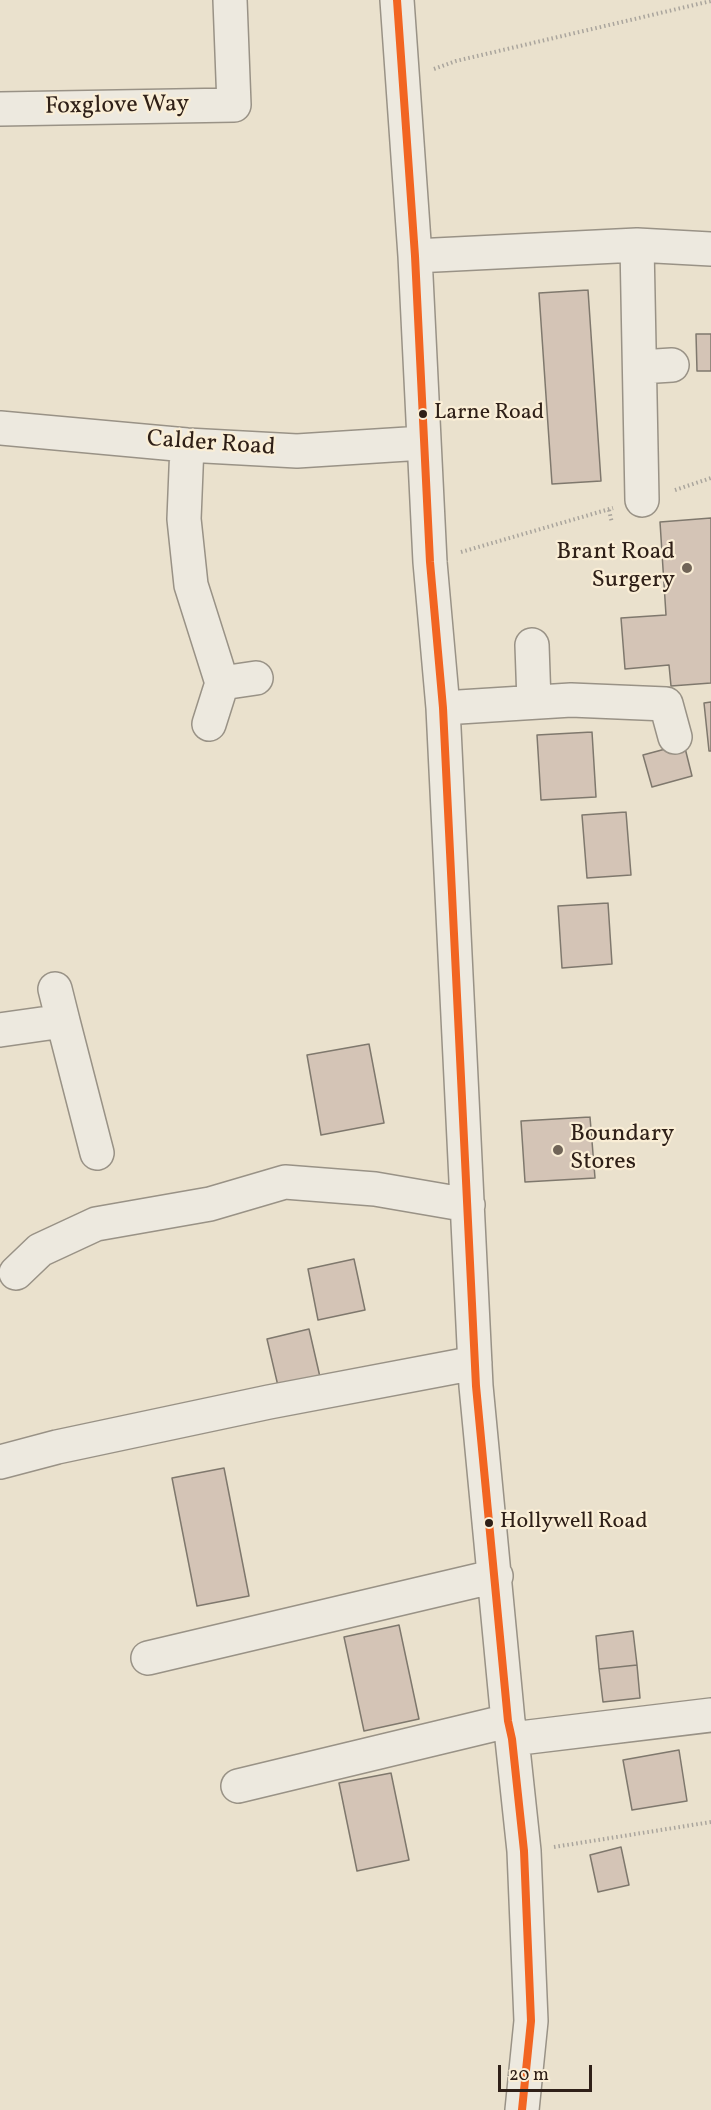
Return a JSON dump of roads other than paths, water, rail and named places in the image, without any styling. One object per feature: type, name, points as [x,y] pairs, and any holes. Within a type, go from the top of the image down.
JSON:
[{"type":"street","name":"Foxglove Way","points":[[0,109],[234,105],[230,0]]},
{"type":"street","points":[[397,0],[415,256],[429,562],[443,708],[475,1363],[510,1730],[524,1851],[531,2021],[522,2110]]},
{"type":"street","points":[[415,256],[637,245],[711,249]]},
{"type":"street","points":[[637,245],[642,500]]},
{"type":"street","points":[[640,367],[672,366]]},
{"type":"street","name":"Calder Road","points":[[0,428],[187,445],[297,451],[423,443]]},
{"type":"street","points":[[187,445],[184,519],[191,585],[222,683],[209,724]]},
{"type":"street","points":[[532,645],[534,702]]},
{"type":"street","points":[[222,683],[256,678]]},
{"type":"street","points":[[443,708],[571,700],[666,704],[675,737]]},
{"type":"street","points":[[55,988],[97,1153]]},
{"type":"street","points":[[0,1030],[63,1021]]},
{"type":"street","points":[[16,1272],[40,1250],[96,1224],[210,1204],[285,1182],[375,1189],[468,1206]]},
{"type":"street","points":[[0,1462],[57,1447],[246,1407],[475,1363]]},
{"type":"street","points":[[148,1658],[496,1576]]},
{"type":"street","points":[[238,1786],[510,1730],[711,1715]]},
{"type":"place","name":"Larne Road","points":[[423,414]]},
{"type":"place","name":"Brant Road Surgery","points":[[687,568]]},
{"type":"place","name":"Boundary Stores","points":[[558,1150]]},
{"type":"place","name":"Hollywell Road","points":[[489,1523]]}]
